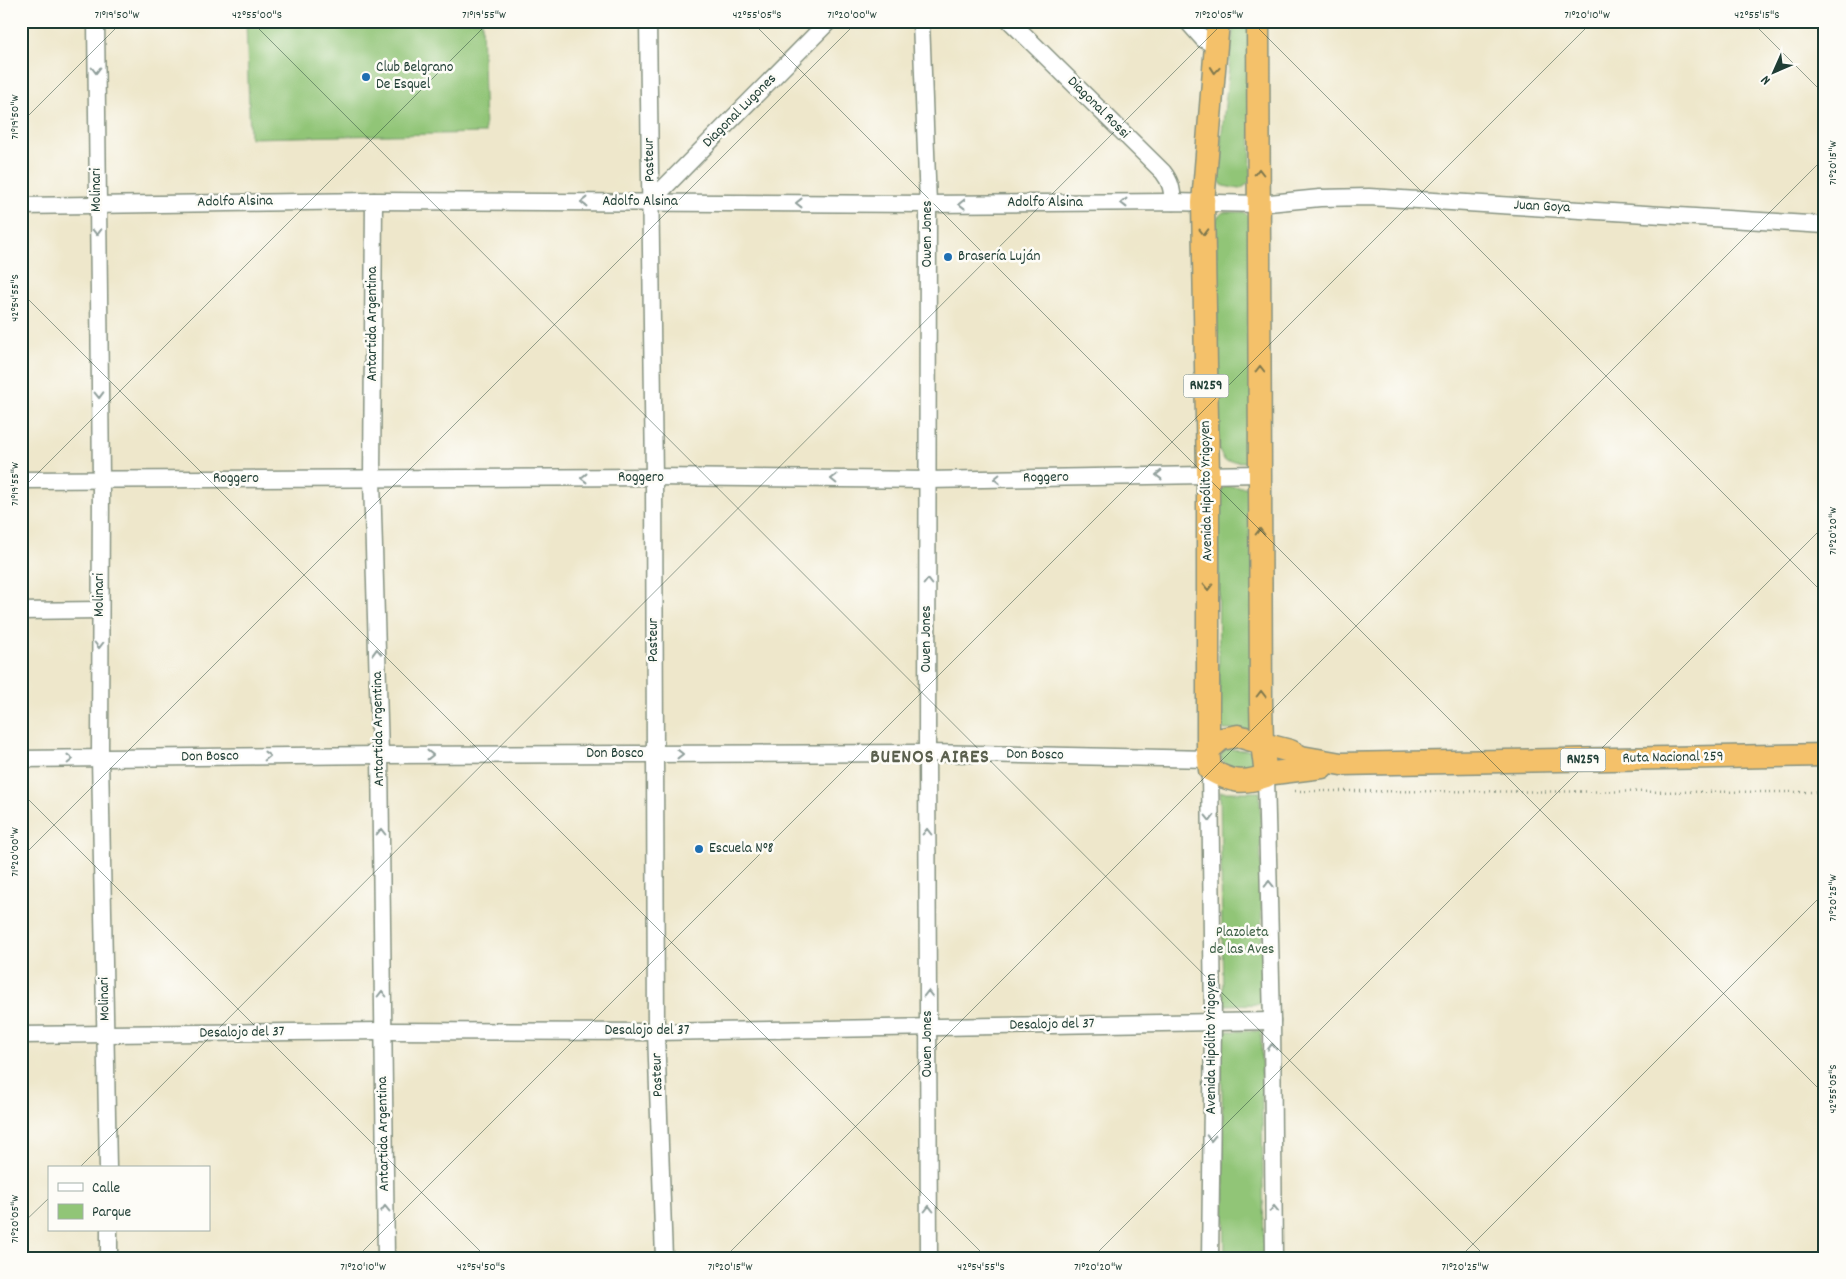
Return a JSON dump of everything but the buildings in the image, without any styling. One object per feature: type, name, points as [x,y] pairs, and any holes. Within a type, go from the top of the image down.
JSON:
[{"type":"highway","name":"Avenida Hipólito Yrigoyen","points":[[1209,760],[1208,474],[1203,203],[1218,21]]},
{"type":"highway","points":[[1258,21],[1260,474],[1263,744],[1266,780]]},
{"type":"highway","name":"RN259","points":[[1263,744],[1238,736],[1221,739],[1209,760],[1225,779],[1240,781],[1266,780]]},
{"type":"highway","name":"Ruta Nacional 259","points":[[1263,744],[1301,757],[1341,764]]},
{"type":"highway","name":"Ruta Nacional 259","points":[[1266,780],[1341,764],[1825,755]]},
{"type":"street","name":"Molinari","points":[[96,21],[101,479],[99,610],[100,758],[108,1166]]},
{"type":"street","name":"Pasteur","points":[[648,21],[654,477],[656,1032],[664,1258]]},
{"type":"street","name":"Diagonal Lugones","points":[[650,202],[829,21]]},
{"type":"street","name":"Owen Jones","points":[[921,21],[928,204],[927,752],[929,1258]]},
{"type":"street","name":"Diagonal Rossi","points":[[1010,21],[1163,172],[1170,180],[1173,202]]},
{"type":"street","points":[[1187,21],[1203,39],[1217,46]]},
{"type":"street","name":"Juan Goya","points":[[1259,204],[1320,198],[1370,197],[1825,225]]},
{"type":"street","name":"Adolfo Alsina","points":[[21,206],[374,201],[928,204],[1173,202],[1259,204]]},
{"type":"street","name":"Antartida Argentina","points":[[374,201],[372,479],[380,755],[386,1258]]},
{"type":"street","name":"Roggero","points":[[21,480],[654,477],[928,480],[1260,474]]},
{"type":"street","points":[[21,611],[99,610]]},
{"type":"street","name":"Don Bosco","points":[[21,759],[927,752],[1209,760]]},
{"type":"street","name":"Avenida Hipólito Yrigoyen","points":[[1209,760],[1213,1022],[1210,1258]]},
{"type":"street","points":[[1266,780],[1272,1021],[1274,1258]]},
{"type":"street","name":"Desalojo del 37","points":[[21,1035],[382,1031],[656,1032],[1272,1021]]},
{"type":"street","points":[[109,1232],[109,1258]]},
{"type":"path","points":[[1266,780],[1825,792]]},
{"type":"green space","name":"Club Belgrano De Esquel","points":[[246,21],[482,21],[485,133],[250,138]]},
{"type":"green space","points":[[1234,21],[1250,21],[1251,182],[1240,189],[1223,186],[1217,178]]},
{"type":"green space","points":[[1223,212],[1244,212],[1252,220],[1254,452],[1247,462],[1225,461],[1219,451],[1216,219]]},
{"type":"green space","points":[[1226,486],[1246,487],[1252,495],[1257,726],[1250,730],[1224,730],[1219,722],[1218,492]]},
{"type":"green space","points":[[1226,749],[1253,752],[1256,762],[1248,767],[1226,765],[1221,759],[1221,754]]},
{"type":"green space","name":"Plazoleta de las Aves","points":[[1220,792],[1260,792],[1263,1004],[1223,1005]]},
{"type":"green space","points":[[1221,1031],[1261,1031],[1264,1258],[1225,1258]]},
{"type":"place","name":"Club Belgrano De Esquel","points":[[366,77]]},
{"type":"place","name":"Brasería Luján","points":[[948,257]]},
{"type":"place","name":"Escuela N°8","points":[[699,849]]},
{"type":"district","name":"BUENOS AIRES","points":[[930,758]]}]
